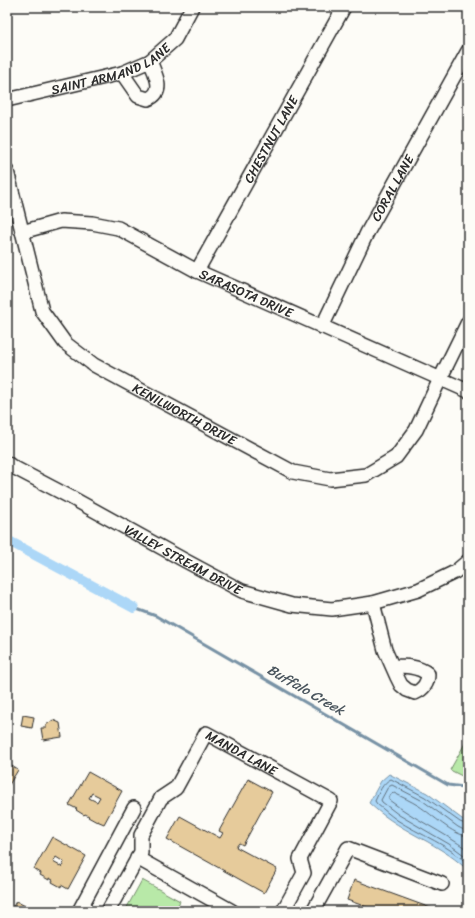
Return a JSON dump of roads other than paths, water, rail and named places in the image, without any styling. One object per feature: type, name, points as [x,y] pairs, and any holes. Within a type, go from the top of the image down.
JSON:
[{"type":"street","name":"SAINT ARMAND LANE","points":[[7,100],[122,73],[150,61],[174,39],[192,7]]},
{"type":"street","name":"CHESTNUT LANE","points":[[197,271],[344,7]]},
{"type":"street","name":"CORAL LANE","points":[[322,327],[367,233],[468,51]]},
{"type":"street","points":[[122,73],[138,96],[148,99],[152,98],[157,93],[158,81],[150,61]]},
{"type":"street","name":"KENILWORTH DRIVE","points":[[7,171],[42,311],[65,343],[94,365],[293,472],[330,479],[366,475],[396,457],[416,430],[468,322]]},
{"type":"street","name":"SARASOTA DRIVE","points":[[22,232],[61,221],[92,223],[118,228],[197,271],[468,391]]},
{"type":"street","name":"VALLEY STREAM DRIVE","points":[[7,463],[242,591],[292,605],[332,609],[373,604],[418,590],[455,572],[468,561]]},
{"type":"street","points":[[373,604],[385,650],[392,666]]},
{"type":"street","name":"MANDA LANE","points":[[108,911],[141,852],[141,835],[161,798],[176,788],[206,733],[331,801],[300,859],[304,873],[283,911]]},
{"type":"street","points":[[79,911],[134,808]]},
{"type":"street","points":[[313,911],[348,848],[442,884]]},
{"type":"street","points":[[138,858],[232,911]]},
{"type":"water","points":[[389,774],[427,793],[462,819],[468,821],[468,871],[450,855],[390,820],[369,803],[381,781]]},
{"type":"waterway","points":[[7,540],[134,608]]},
{"type":"waterway","name":"Buffalo Creek","points":[[134,608],[156,616],[448,785],[468,786]]}]
